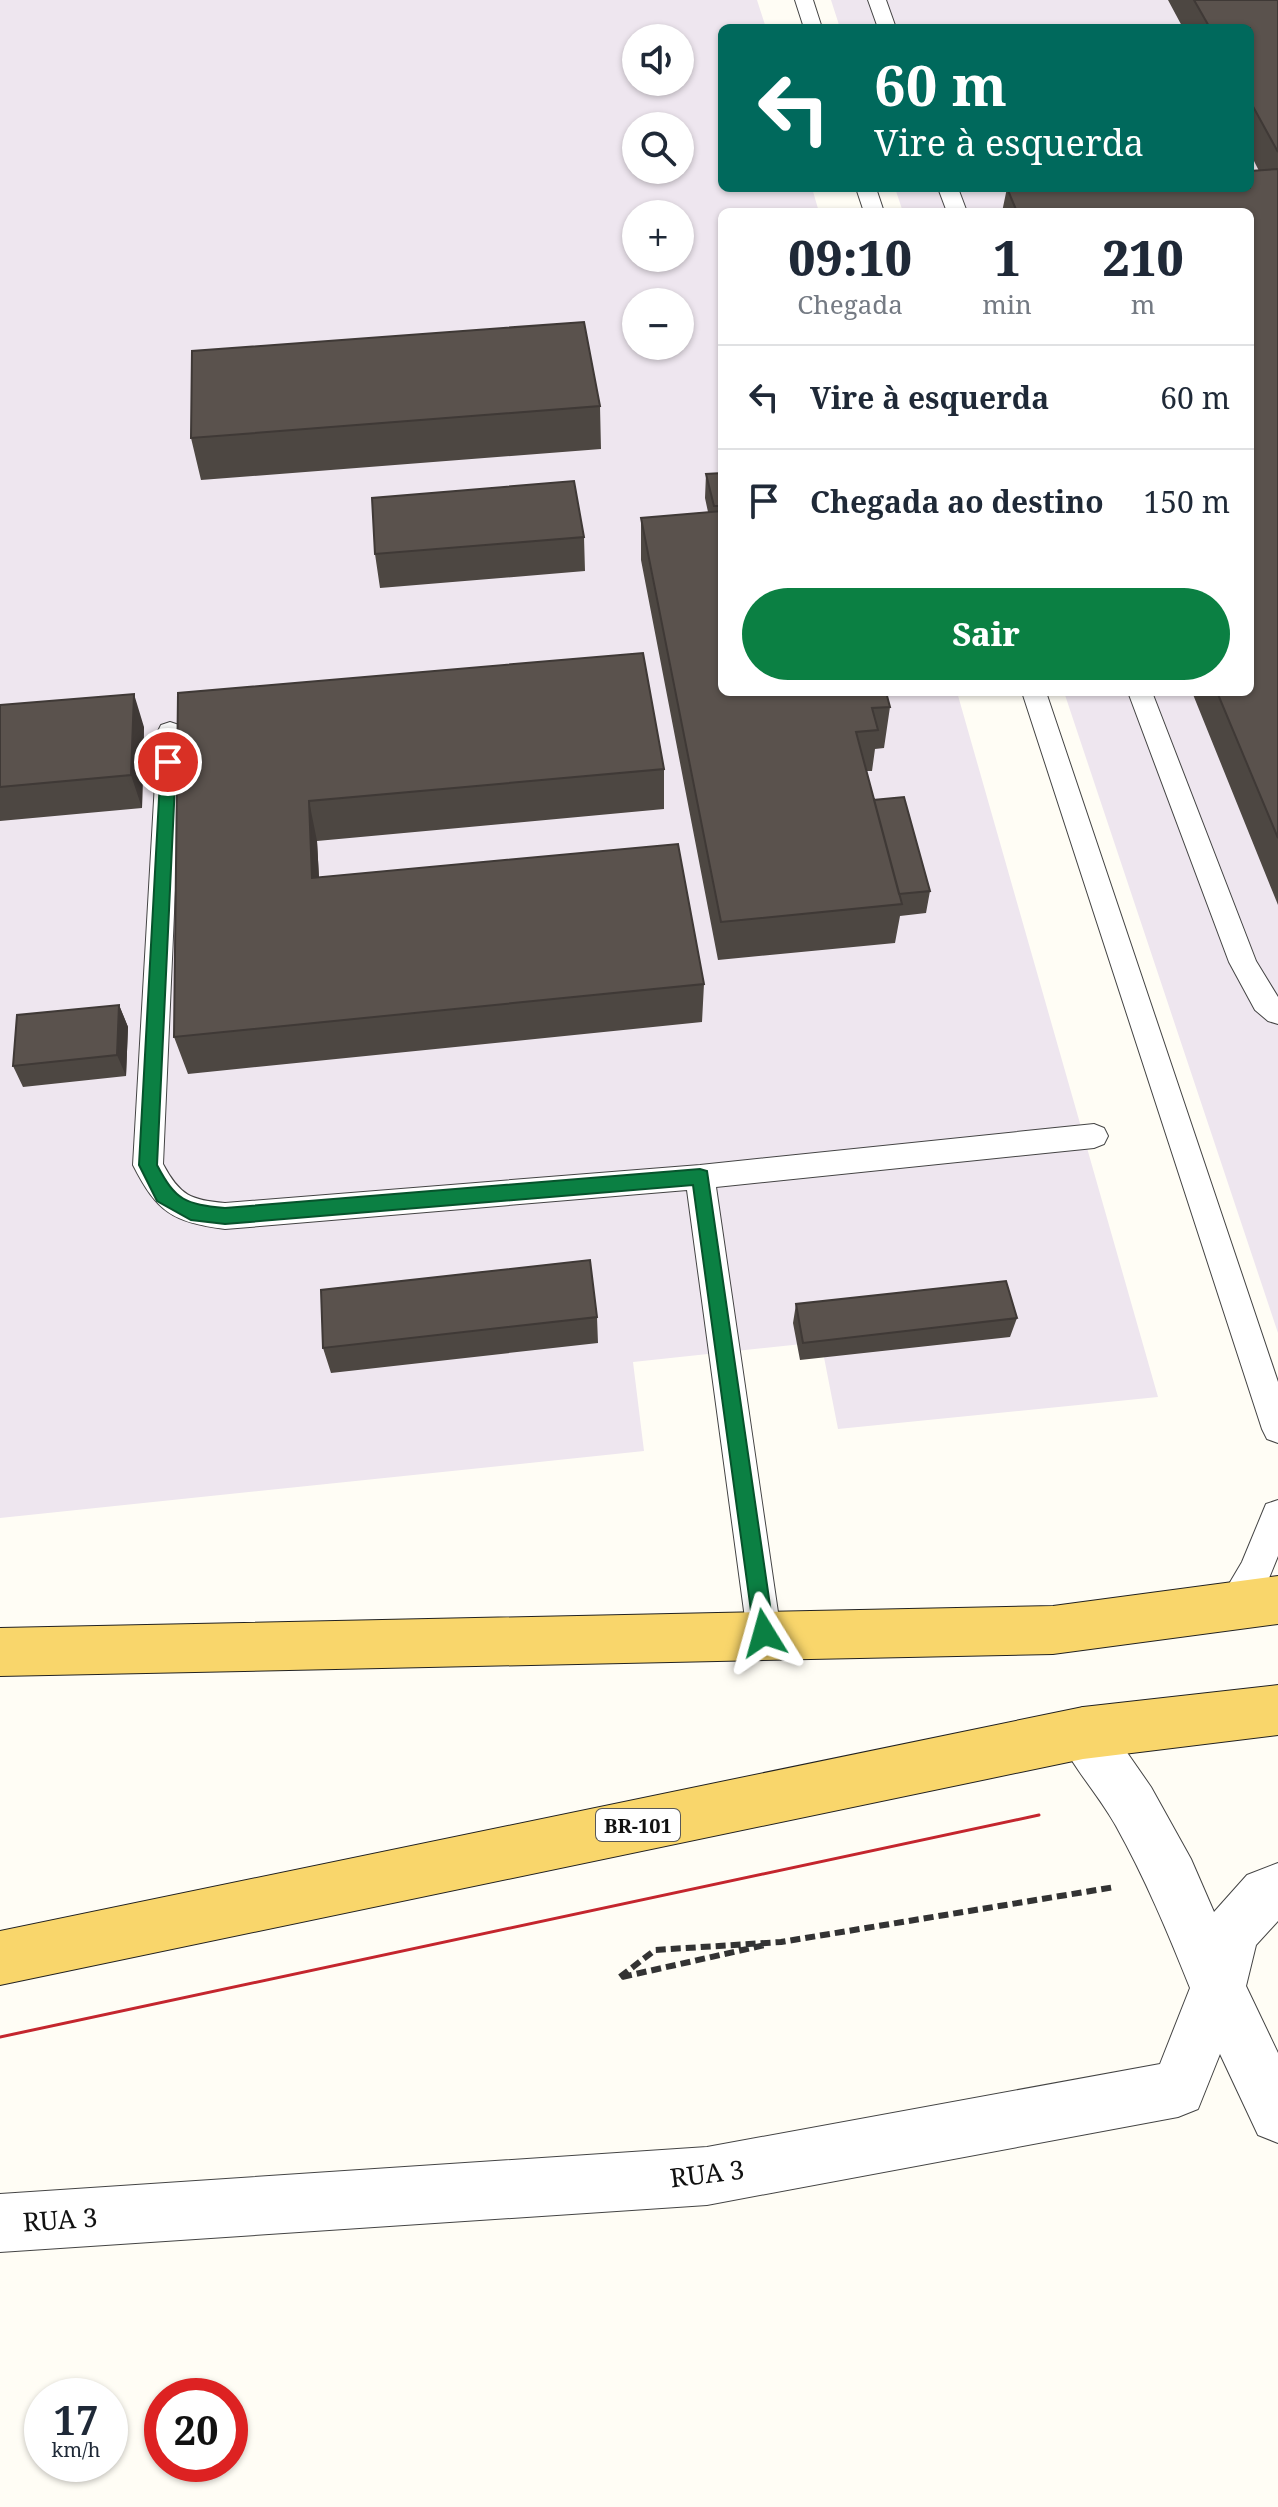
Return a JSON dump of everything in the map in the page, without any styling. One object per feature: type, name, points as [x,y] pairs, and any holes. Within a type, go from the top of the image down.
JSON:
[{"type":"main road","points":[[0,1652],[764,1633],[1053,1630],[1255,1603]]},
{"type":"main road","name":"BR-101","points":[[0,1958],[1083,1733],[1278,1710]]},
{"type":"street","points":[[1083,1733],[1133,1805],[1172,1878],[1218,1988],[1278,2115]]},
{"type":"street","name":"RUA 3","points":[[0,2223],[707,2176],[1178,2089],[1218,1988],[1233,1931],[1266,1894],[1278,1890]]},
{"type":"lane","points":[[804,0],[812,24]]},
{"type":"lane","points":[[877,0],[886,24]]},
{"type":"lane","points":[[1035,696],[1278,1429]]},
{"type":"lane","points":[[1142,696],[1243,962],[1265,1002],[1278,1013]]},
{"type":"lane","points":[[170,731],[148,1165],[164,1196],[191,1212],[225,1216],[700,1177],[1094,1136]]},
{"type":"lane","points":[[700,1177],[764,1633]]},
{"type":"lane","points":[[1255,1603],[1255,1572],[1278,1515]]},
{"type":"path","points":[[781,1942],[655,1950],[620,1977],[781,1942],[1172,1878]]},
{"type":"shaded area","points":[[0,0],[757,0],[765,24],[718,24],[718,192],[813,192],[818,208],[718,208],[718,696],[958,696],[1158,1397],[838,1429],[821,1342],[633,1362],[644,1451],[0,1518]]},
{"type":"shaded area","points":[[831,0],[1278,0],[1278,1333],[1065,696],[1254,696],[1254,208],[902,208],[896,192],[1254,192],[1254,24],[839,24]]},
{"type":"building","points":[[1194,0],[1278,0],[1278,152],[1254,108],[1254,24],[1208,24]]},
{"type":"building","points":[[1278,169],[1278,838],[1219,696],[1254,696],[1254,208],[1015,208],[1009,192],[1254,192],[1254,171]]},
{"type":"building","points":[[584,322],[600,406],[191,438],[192,351]]},
{"type":"building","points":[[718,473],[718,506],[714,506],[706,474]]},
{"type":"building","points":[[574,481],[584,537],[375,554],[372,498]]},
{"type":"building","points":[[718,511],[718,696],[887,696],[890,707],[872,708],[878,730],[856,732],[902,904],[721,922],[641,518]]},
{"type":"building","points":[[643,653],[664,769],[309,801],[312,878],[678,844],[704,984],[174,1037],[178,693]]},
{"type":"building","points":[[134,694],[131,775],[0,787],[0,705]]},
{"type":"building","points":[[904,797],[930,891],[899,894],[874,800]]},
{"type":"building","points":[[119,1005],[117,1055],[13,1066],[17,1015]]},
{"type":"building","points":[[590,1260],[597,1317],[323,1348],[321,1290]]},
{"type":"building","points":[[1006,1281],[1017,1318],[803,1343],[796,1304]]},
{"type":"tram line","points":[[0,2037],[1039,1815]]},
{"type":"route","points":[[168,762],[148,1165],[164,1196],[191,1212],[225,1216],[700,1177],[764,1633]]}]
